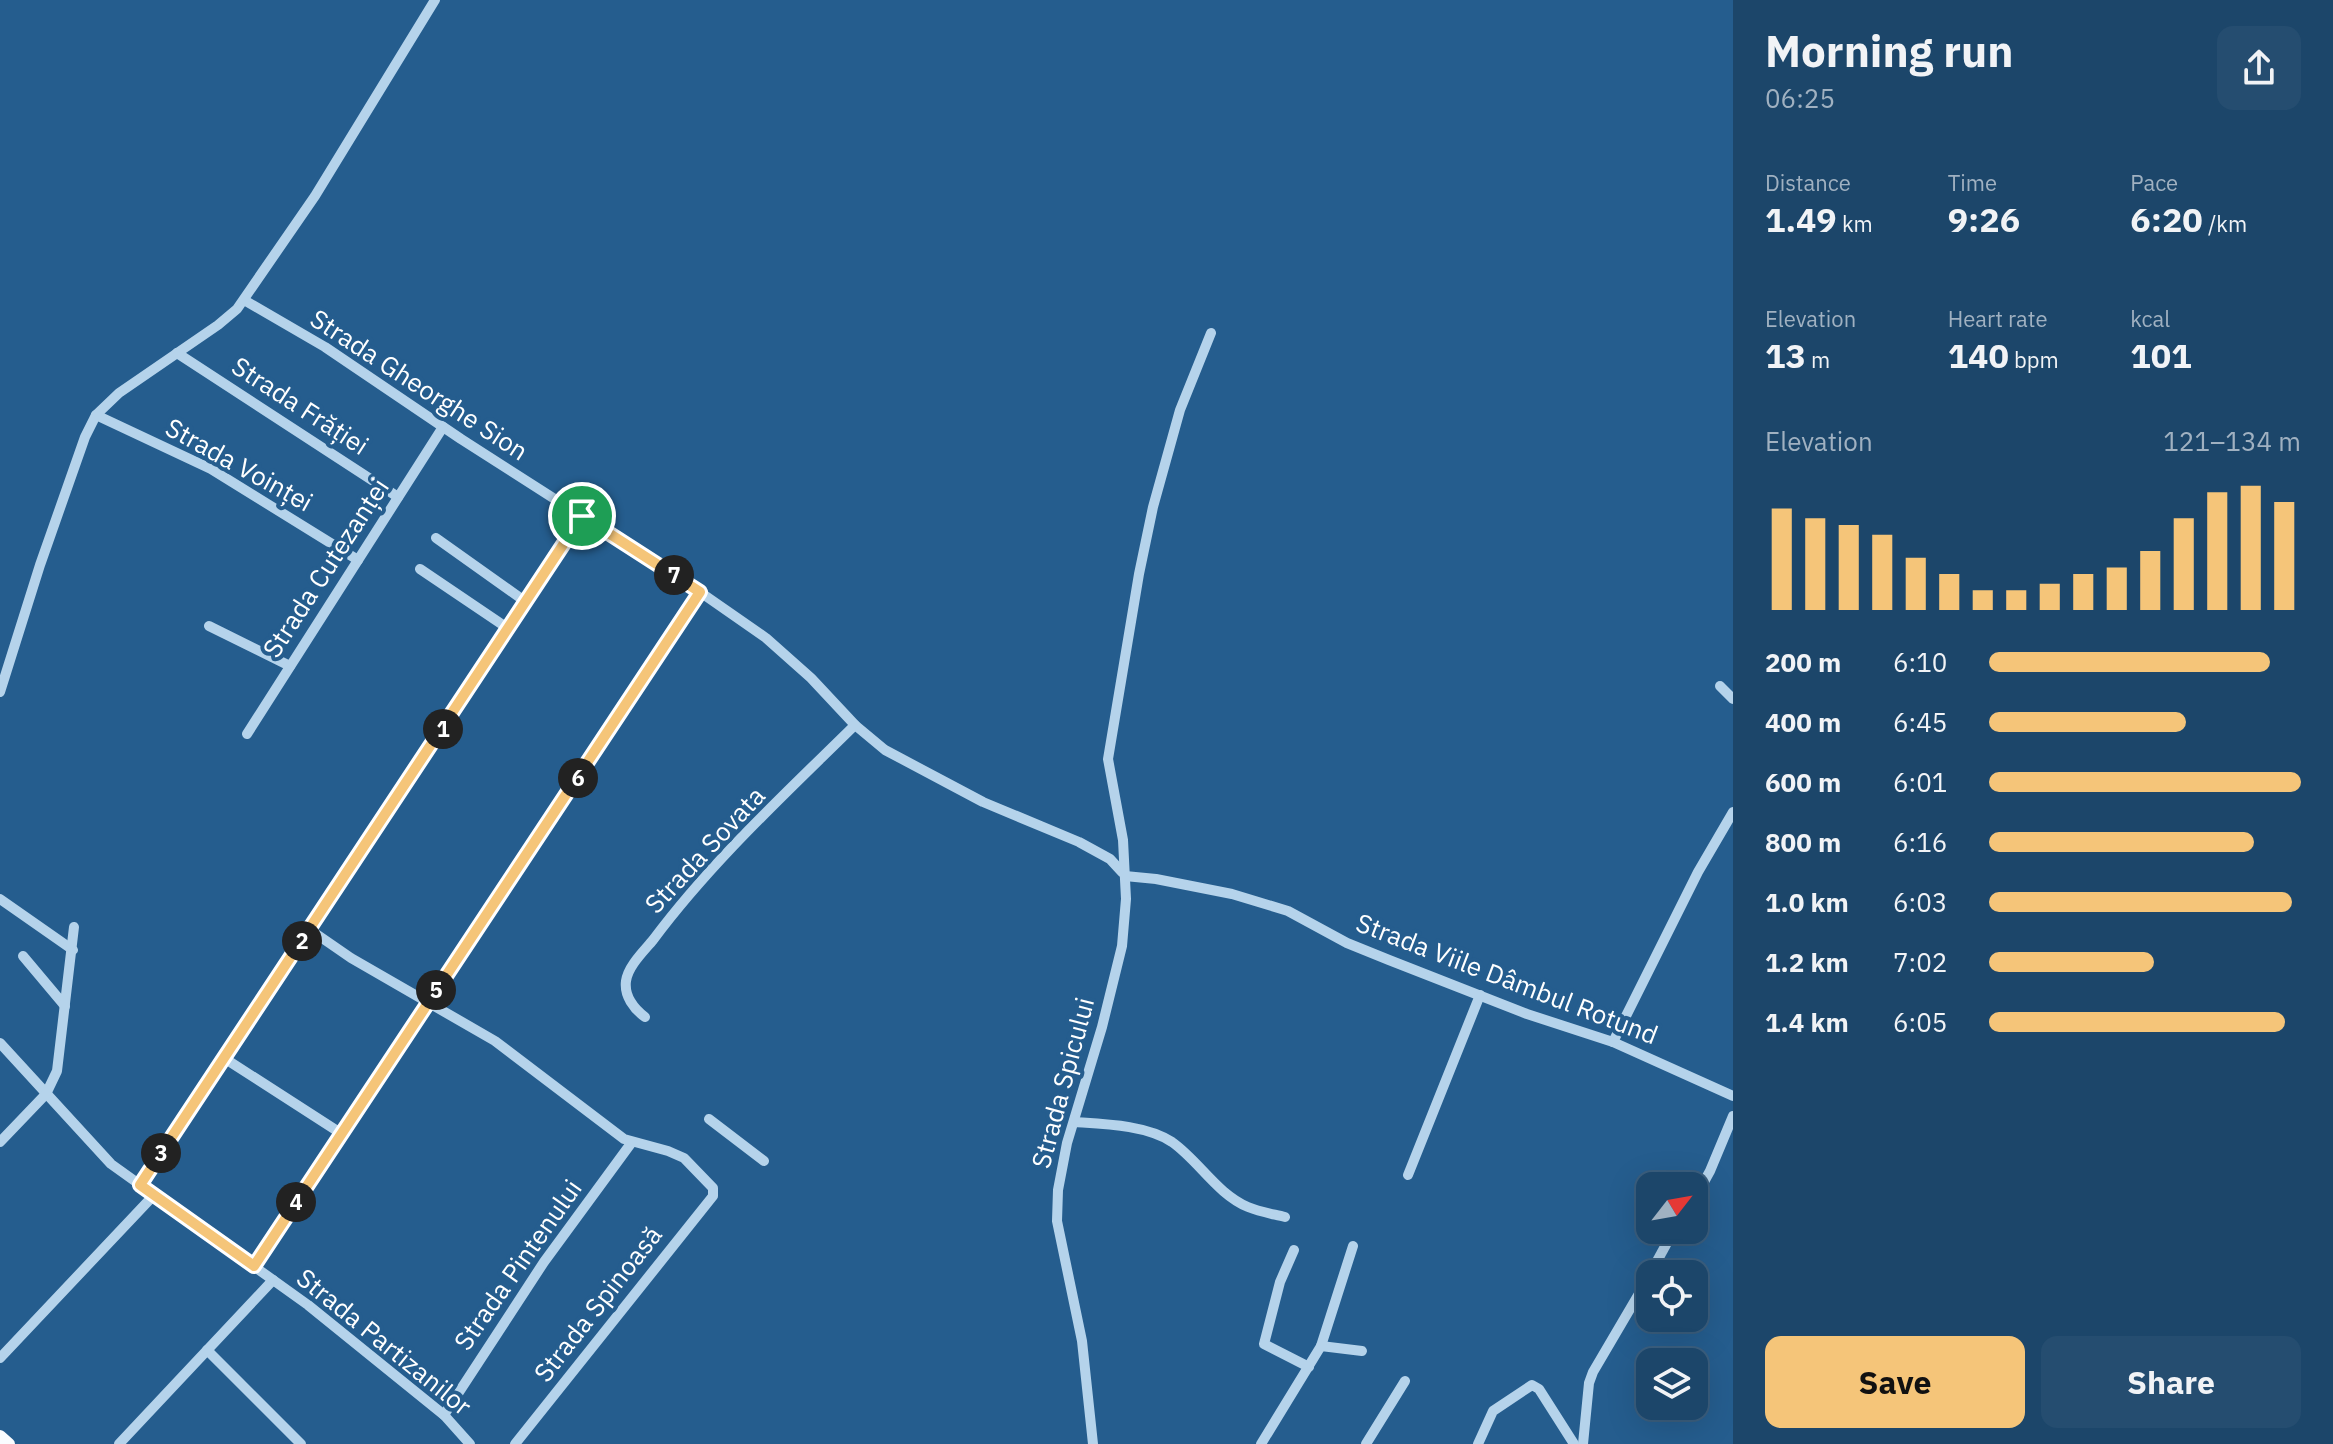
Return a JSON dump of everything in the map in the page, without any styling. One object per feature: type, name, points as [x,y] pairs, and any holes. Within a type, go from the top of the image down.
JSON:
[{"type":"main road","points":[[0,1436],[9,1444]]},
{"type":"street","points":[[0,692],[40,565],[85,437],[96,415],[119,393],[229,317],[244,300],[315,196],[435,0]]},
{"type":"street","name":"Strada Gheorghe Sion","points":[[244,300],[325,347],[766,638],[885,750],[983,802],[1079,842],[1110,859],[1125,876]]},
{"type":"street","name":"Strada Spicului","points":[[1093,1444],[1082,1341],[1057,1221],[1058,1190],[1122,946],[1126,899],[1122,827],[1109,769],[1109,749],[1153,507],[1180,410],[1211,333]]},
{"type":"street","name":"Strada Frăției","points":[[177,353],[398,497]]},
{"type":"street","name":"Strada Voinței","points":[[96,415],[211,469],[358,560]]},
{"type":"street","name":"Strada Cutezanței","points":[[247,734],[443,427]]},
{"type":"street","points":[[140,1185],[582,516]]},
{"type":"street","points":[[436,538],[526,602]]},
{"type":"street","points":[[420,569],[509,629]]},
{"type":"street","points":[[254,1266],[700,592]]},
{"type":"street","points":[[209,626],[290,666]]},
{"type":"street","points":[[1720,686],[1733,699]]},
{"type":"street","name":"Strada Sovata","points":[[645,1017],[631,1003],[627,991],[626,981],[636,962],[710,870],[855,725]]},
{"type":"street","points":[[1613,1042],[1698,872],[1733,812]]},
{"type":"street","name":"Strada Viile Dâmbul Rotund","points":[[1125,876],[1156,879],[1262,901],[1288,911],[1347,943],[1527,1014],[1613,1042],[1733,1096]]},
{"type":"street","points":[[0,899],[73,950]]},
{"type":"street","points":[[0,1142],[46,1094],[57,1071],[74,927]]},
{"type":"street","points":[[309,929],[351,958],[495,1041],[613,1132],[632,1142]]},
{"type":"street","points":[[23,956],[65,1006]]},
{"type":"street","points":[[1408,1175],[1480,995]]},
{"type":"street","name":"Strada Partizanilor","points":[[0,1043],[111,1164],[273,1280],[444,1415],[470,1444]]},
{"type":"street","points":[[224,1058],[342,1134]]},
{"type":"street","points":[[1708,1175],[1733,1116]]},
{"type":"street","points":[[709,1119],[764,1161]]},
{"type":"street","points":[[1074,1122],[1110,1125],[1162,1137],[1231,1197],[1247,1207],[1285,1217]]},
{"type":"street","name":"Strada Spinoasă","points":[[515,1444],[713,1196],[714,1191],[692,1164],[677,1154],[632,1142]]},
{"type":"street","name":"Strada Pintenului","points":[[444,1415],[544,1262],[632,1142]]},
{"type":"street","points":[[0,1358],[154,1195]]},
{"type":"street","points":[[1261,1444],[1321,1346],[1353,1246]]},
{"type":"street","points":[[1294,1250],[1280,1282],[1264,1344],[1309,1367]]},
{"type":"street","points":[[119,1444],[273,1280]]},
{"type":"street","points":[[1583,1444],[1587,1395],[1593,1372],[1636,1298]]},
{"type":"street","points":[[1321,1346],[1362,1351]]},
{"type":"street","points":[[207,1350],[301,1444]]},
{"type":"street","points":[[1366,1444],[1405,1381]]},
{"type":"street","points":[[1478,1444],[1493,1411],[1535,1385],[1574,1444]]},
{"type":"route","points":[[582,516],[700,592],[254,1266],[140,1185],[582,516]]}]
